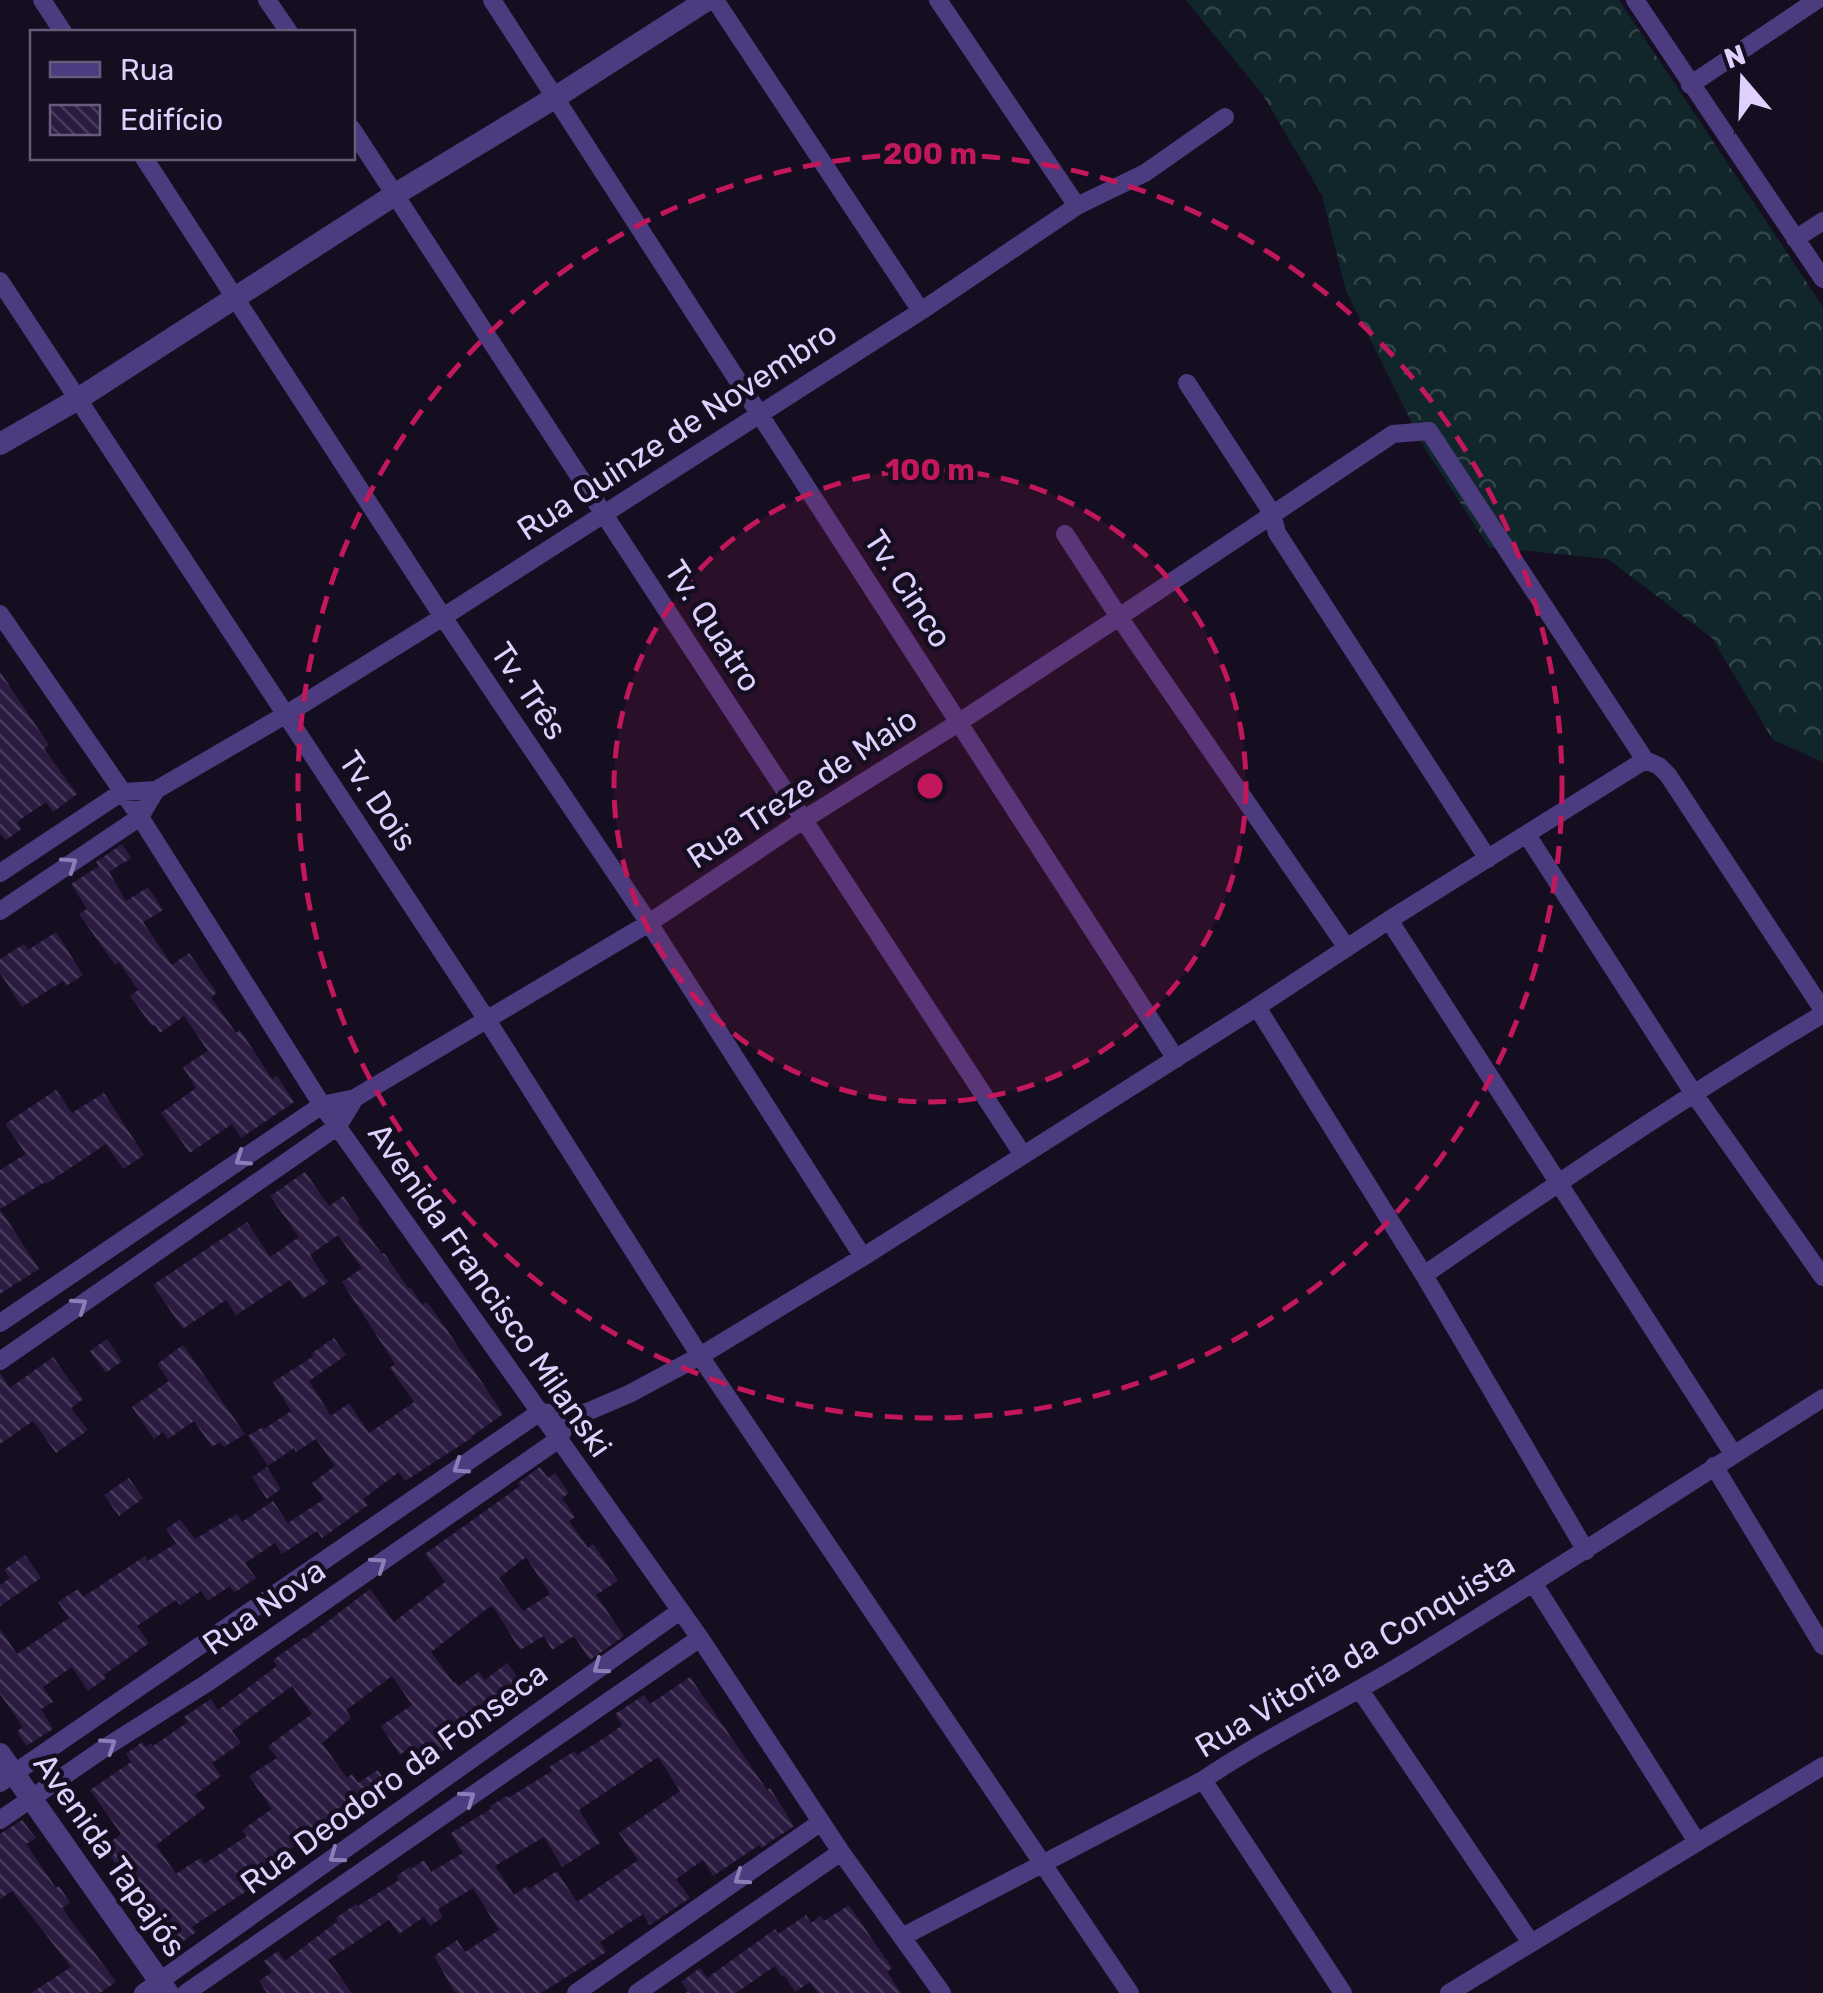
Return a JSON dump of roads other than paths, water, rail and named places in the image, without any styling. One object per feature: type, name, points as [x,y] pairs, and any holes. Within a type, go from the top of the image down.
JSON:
[{"type":"street","points":[[42,0],[62,30]]},
{"type":"street","points":[[267,0],[288,30]]},
{"type":"street","name":"Tv. Cinco","points":[[492,0],[1176,1059]]},
{"type":"street","points":[[0,444],[78,399],[707,0]]},
{"type":"street","points":[[715,0],[920,311]]},
{"type":"street","points":[[938,0],[1076,206]]},
{"type":"street","points":[[1634,0],[1823,279]]},
{"type":"street","points":[[1690,85],[1817,0]]},
{"type":"street","name":"Rua Quinze de Novembro","points":[[122,792],[156,790],[285,715],[760,414],[1076,206],[1146,173],[1225,116]]},
{"type":"street","name":"Tv. Quatro","points":[[355,133],[1023,1156]]},
{"type":"street","name":"Tv. Três","points":[[145,160],[443,617],[649,923],[864,1257]]},
{"type":"street","points":[[1795,240],[1823,221]]},
{"type":"street","name":"Tv. Dois","points":[[0,281],[487,1020],[700,1356],[1130,1993]]},
{"type":"street","points":[[1187,383],[1272,514],[1277,533],[1488,859]]},
{"type":"street","name":"Rua Treze de Maio","points":[[0,1324],[322,1104],[356,1098],[649,923],[1392,434],[1429,430],[1645,760]]},
{"type":"street","points":[[1065,534],[1347,948]]},
{"type":"street","name":"Avenida Francisco Milanski","points":[[0,614],[140,817],[322,1104],[700,1638],[841,1852],[942,1993]]},
{"type":"street","points":[[540,1412],[573,1416],[629,1394],[700,1356],[864,1257],[1645,760],[1660,766],[1823,1012],[1560,1181],[1424,1275]]},
{"type":"street","name":"Rua Quinze de Novembro","points":[[0,911],[140,817],[156,790]]},
{"type":"street","points":[[0,873],[122,792]]},
{"type":"street","points":[[1527,836],[1694,1094],[1823,1277]]},
{"type":"street","points":[[1389,920],[1734,1454]]},
{"type":"street","points":[[1257,1007],[1424,1275],[1586,1551]]},
{"type":"street","name":"Rua Treze de Maio","points":[[0,1361],[338,1126],[356,1098]]},
{"type":"street","name":"Rua Vitoria da Conquista","points":[[902,1937],[1203,1780],[1240,1755],[1360,1690],[1534,1584],[1823,1398]]},
{"type":"street","name":"Rua Nova","points":[[4,1771],[540,1412]]},
{"type":"street","points":[[558,1439],[573,1416]]},
{"type":"street","name":"Rua Nova","points":[[0,1820],[207,1683],[558,1439]]},
{"type":"street","points":[[1714,1466],[1823,1646]]},
{"type":"street","points":[[1534,1584],[1698,1842]]},
{"type":"street","name":"Rua Deodoro da Fonseca","points":[[157,1989],[680,1611]]},
{"type":"street","name":"Rua Deodoro da Fonseca","points":[[186,1993],[700,1638]]},
{"type":"street","points":[[1360,1690],[1531,1943]]},
{"type":"street","points":[[1449,1993],[1823,1766]]},
{"type":"street","name":"Avenida Tapajós","points":[[4,1771],[31,1798],[157,1989]]},
{"type":"street","points":[[1203,1780],[1342,1993]]},
{"type":"street","points":[[576,1993],[821,1822]]},
{"type":"street","points":[[636,1993],[841,1852]]}]
